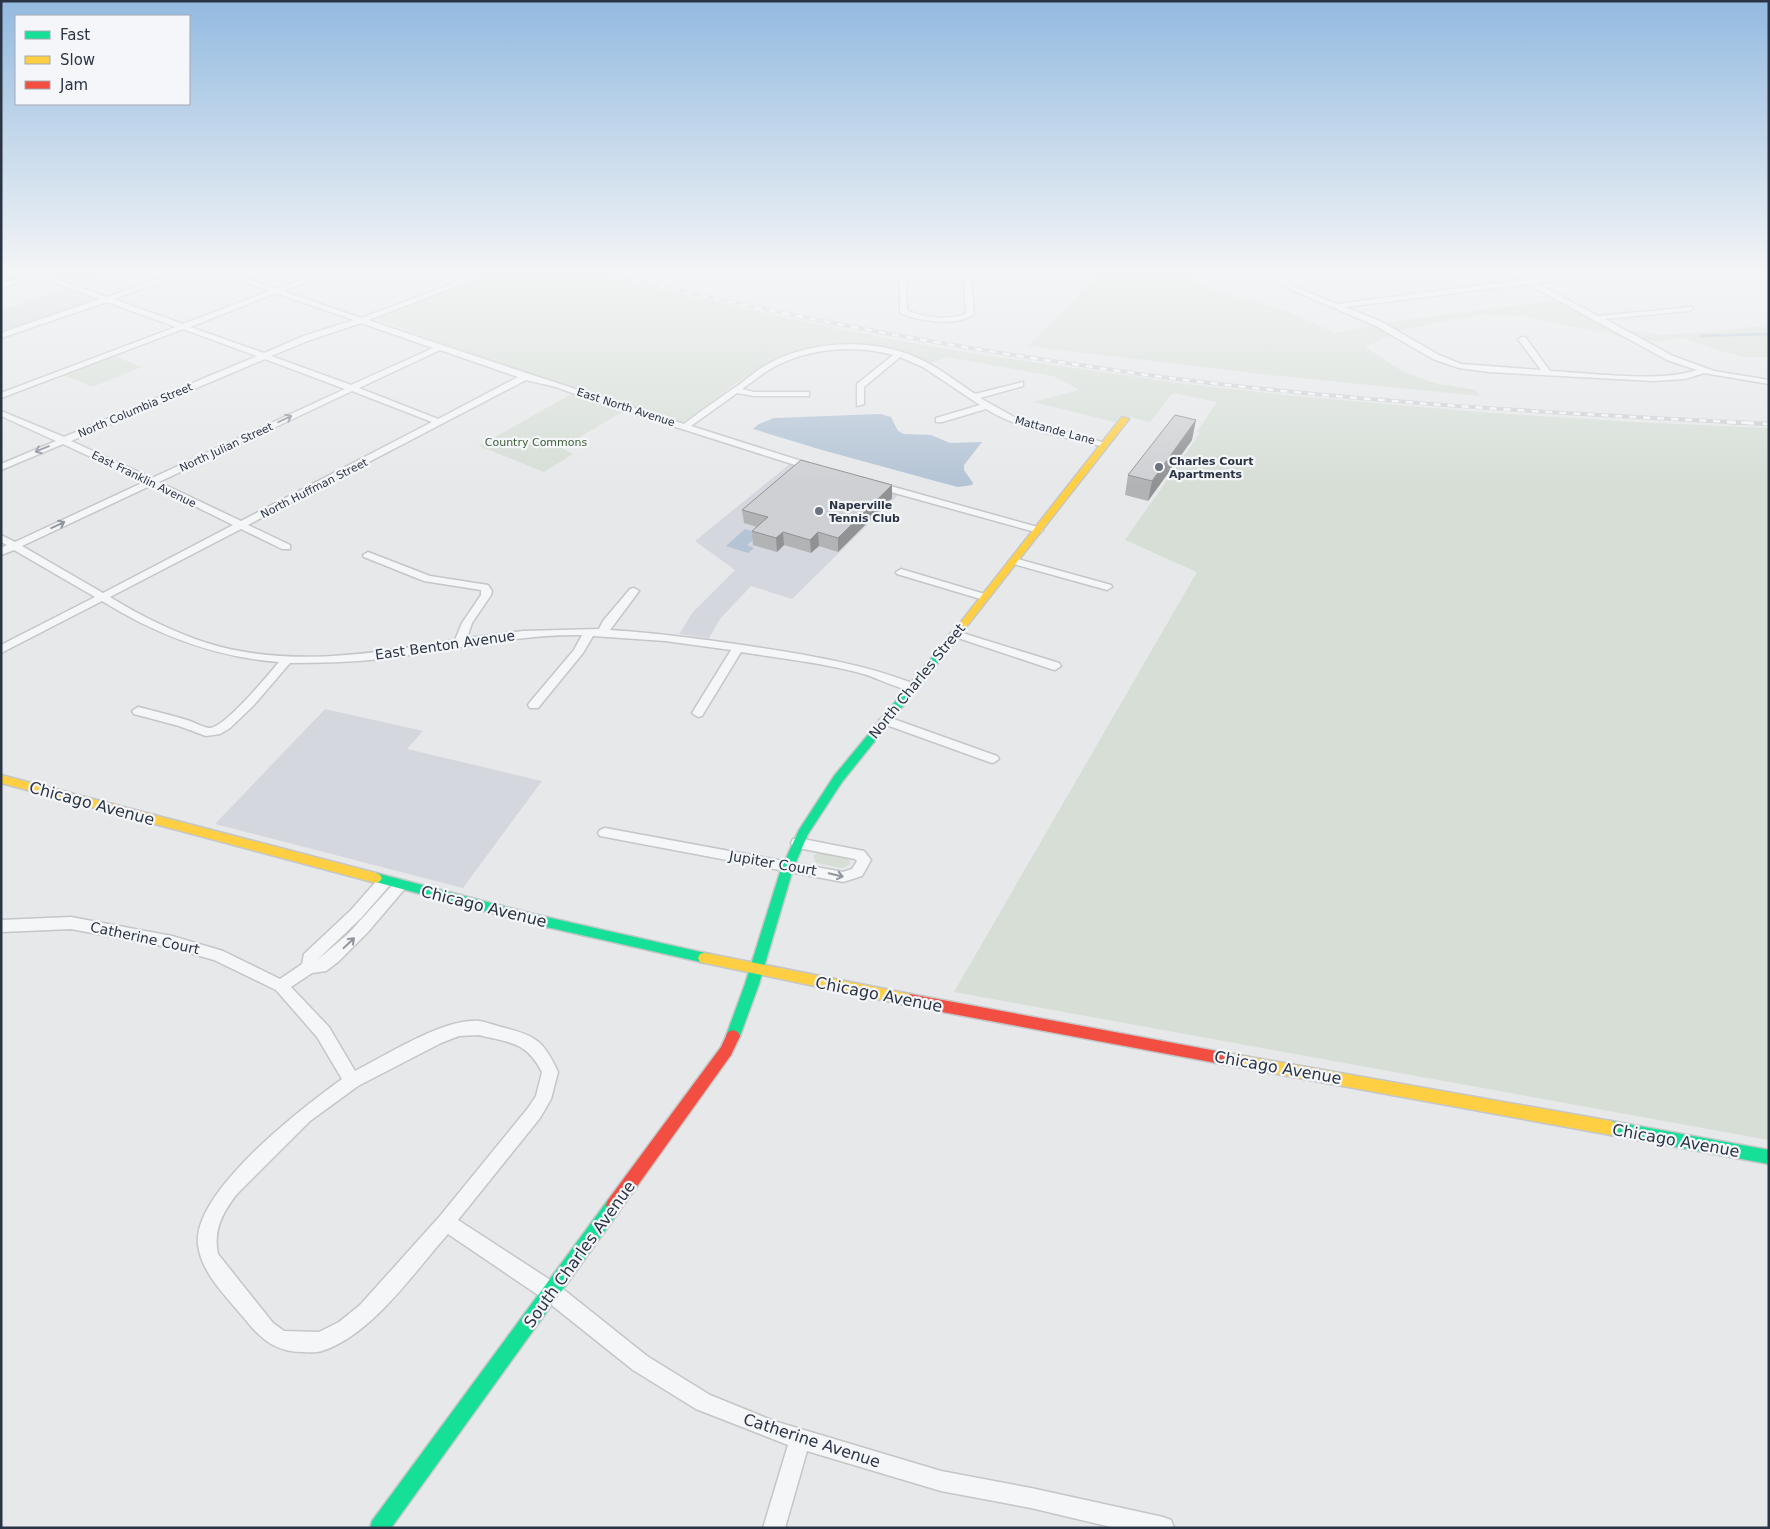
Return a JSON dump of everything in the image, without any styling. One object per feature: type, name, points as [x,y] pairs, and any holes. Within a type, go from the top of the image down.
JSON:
[{"type":"main road","name":"North Charles Street","points":[[756,969],[788,867],[798,843],[820,804],[1125,419]]},
{"type":"main road","name":"Chicago Avenue","points":[[1,778],[385,881],[597,934],[756,969],[984,1015],[1769,1157]]},
{"type":"main road","name":"South Charles Avenue","points":[[379,1528],[719,1062],[737,1030],[756,969]]},
{"type":"street","points":[[1,396],[142,342]]},
{"type":"street","points":[[225,342],[439,422]]},
{"type":"street","name":"North Columbia Street","points":[[1,467],[296,342]]},
{"type":"street","name":"East North Avenue","points":[[422,342],[525,377],[559,385],[597,399],[825,471]]},
{"type":"street","points":[[1411,342],[1450,363],[1478,369],[1668,379],[1685,377],[1704,370]]},
{"type":"street","points":[[1525,342],[1547,373]]},
{"type":"street","points":[[1641,342],[1663,354],[1704,370],[1732,377],[1769,382]]},
{"type":"street","name":"North Julian Street","points":[[1,552],[438,348]]},
{"type":"street","name":"Mattande Lane","points":[[686,426],[776,362],[809,350],[851,348],[899,354],[927,365],[987,406],[1013,420],[1105,444]]},
{"type":"street","points":[[860,404],[860,386],[899,354]]},
{"type":"street","name":"North Huffman Street","points":[[1,650],[525,377]]},
{"type":"street","points":[[975,397],[1020,384]]},
{"type":"street","points":[[735,390],[754,394],[806,394]]},
{"type":"street","points":[[939,420],[987,406]]},
{"type":"street","name":"East Franklin Avenue","points":[[1,413],[63,440],[286,547]]},
{"type":"street","points":[[870,484],[1038,530]]},
{"type":"street","name":"East Benton Avenue","points":[[1,538],[166,632],[222,650],[288,658],[324,659],[368,656],[523,634],[602,632],[649,635],[846,666],[912,687]]},
{"type":"street","points":[[368,554],[428,579],[484,587],[487,591],[486,595],[467,622],[460,642]]},
{"type":"street","points":[[1014,561],[1107,587]]},
{"type":"street","points":[[901,572],[984,597]]},
{"type":"street","points":[[602,632],[607,623],[634,591]]},
{"type":"street","points":[[534,705],[579,651],[589,632]]},
{"type":"street","points":[[956,634],[1055,666]]},
{"type":"street","points":[[698,713],[738,648]]},
{"type":"street","points":[[138,711],[192,725],[208,732],[215,732],[224,728],[238,715],[288,658]]},
{"type":"street","points":[[885,720],[993,759]]},
{"type":"street","name":"Jupiter Court","points":[[605,832],[844,877],[859,872],[863,867],[864,860],[859,855],[798,843]]},
{"type":"street","points":[[309,967],[309,958],[350,920],[385,881]]},
{"type":"street","points":[[352,1080],[323,1032],[282,986],[309,967],[321,967],[339,953],[355,938],[401,885]]},
{"type":"street","name":"Catherine Court","points":[[1,926],[71,923],[172,942],[218,955],[282,986]]},
{"type":"street","points":[[480,1028],[518,1038],[539,1051],[550,1072],[543,1099],[534,1113],[446,1222],[367,1312],[346,1329],[320,1342],[293,1342],[273,1336],[214,1266],[209,1257],[205,1235],[220,1202],[230,1189],[304,1116],[352,1080],[435,1038],[459,1029],[480,1028]]},
{"type":"street","name":"Catherine Avenue","points":[[446,1222],[551,1292],[640,1364],[703,1402],[774,1431],[941,1481],[1031,1498],[1163,1528]]},
{"type":"street","points":[[774,1528],[800,1439]]},
{"type":"shaded area","points":[[796,459],[904,489],[792,599],[751,586],[720,619],[709,638],[679,634],[693,612],[735,570],[695,541]]},
{"type":"shaded area","points":[[325,709],[423,731],[407,749],[542,781],[463,888],[215,824]]},
{"type":"green space","points":[[441,342],[909,342],[982,355],[1187,384],[1295,396],[1478,412],[1769,428],[1769,1140],[954,992],[1197,572],[1125,540],[1200,433],[1197,432],[1217,402],[1173,393],[1150,422],[1121,415],[1115,422],[1033,402],[1080,390],[1053,376],[946,357],[932,363],[892,349],[871,345],[849,344],[805,348],[785,355],[766,364],[682,423],[601,399]]},
{"type":"green space","points":[[1032,342],[1375,342],[1365,347],[1402,371],[1434,383],[1476,390],[1480,396],[1261,374],[1028,346]]},
{"type":"green space","points":[[1696,342],[1769,342],[1769,357],[1746,357],[1716,350]]},
{"type":"green space","points":[[112,355],[142,367],[92,387],[61,374]]},
{"type":"green space","name":"Country Commons","points":[[573,393],[624,411],[561,448],[573,454],[544,472],[479,446]]},
{"type":"green space","points":[[820,852],[846,857],[850,864],[843,868],[816,863],[813,856]]},
{"type":"water","points":[[881,414],[891,417],[898,431],[904,434],[931,435],[950,443],[982,442],[964,465],[964,470],[973,483],[972,485],[958,487],[753,429],[759,424],[774,418]]},
{"type":"water","points":[[745,529],[760,534],[747,545],[754,548],[748,553],[726,546]]},
{"type":"building","points":[[1175,415],[1196,420],[1152,481],[1128,475]]},
{"type":"building","name":"Naperville Tennis Club","points":[[801,460],[892,485],[838,538],[818,532],[810,540],[783,532],[776,538],[752,531],[768,517],[742,510]]},
{"type":"railway","points":[[939,342],[1147,375],[1298,392],[1525,411],[1752,423]]},
{"type":"railway","points":[[1727,422],[1769,424]]},
{"type":"traffic: fast","points":[[733,1036],[752,984],[787,869],[803,833],[838,779],[960,629]]},
{"type":"traffic: fast","points":[[376,878],[533,919],[705,958]]},
{"type":"traffic: fast","points":[[1611,1128],[1769,1157]]},
{"type":"traffic: fast","points":[[379,1528],[614,1205]]},
{"type":"traffic: slow","points":[[960,629],[1125,419]]},
{"type":"traffic: slow","points":[[1,779],[376,878]]},
{"type":"traffic: slow","points":[[705,958],[910,1000]]},
{"type":"traffic: slow","points":[[1227,1059],[1611,1128]]},
{"type":"traffic: jam","points":[[910,1000],[1227,1059]]},
{"type":"traffic: jam","points":[[614,1205],[726,1051],[733,1036]]},
{"type":"place","name":"Charles Court Apartments","points":[[1159,467]]},
{"type":"place","name":"Naperville Tennis Club","points":[[819,511]]}]
